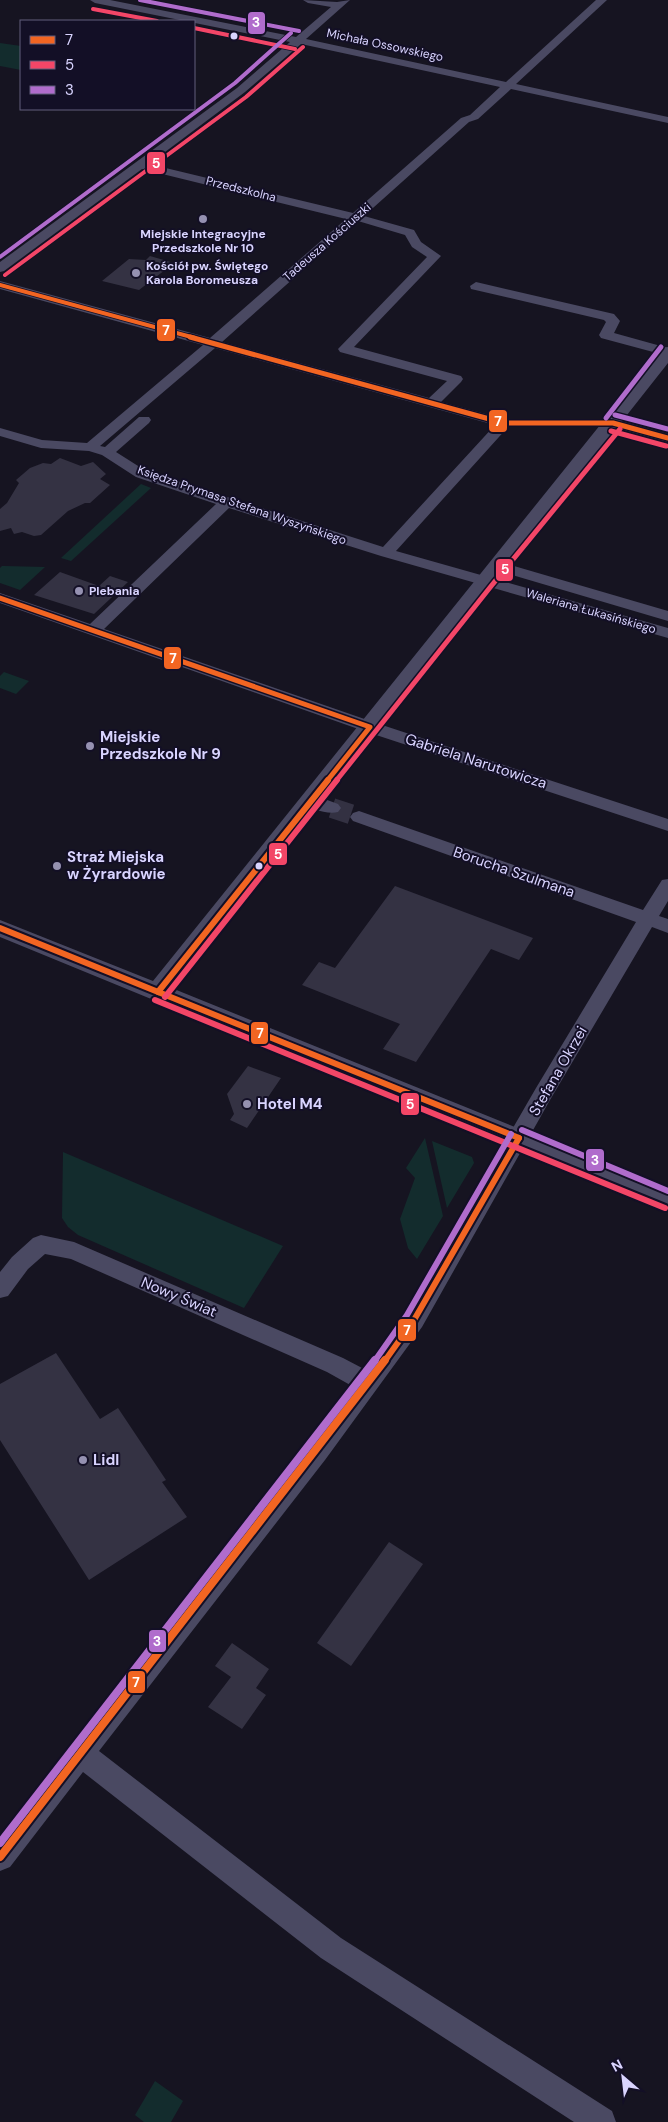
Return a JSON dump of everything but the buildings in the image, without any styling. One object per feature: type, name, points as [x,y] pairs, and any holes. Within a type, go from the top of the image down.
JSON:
[{"type":"street","name":"Michała Ossowskiego","points":[[95,0],[297,40],[668,120]]},
{"type":"street","points":[[308,0],[342,3]]},
{"type":"street","name":"Tadeusza Kościuszki","points":[[90,448],[476,124],[474,117],[602,0]]},
{"type":"street","points":[[0,268],[239,92],[342,3]]},
{"type":"street","name":"Przedszkolna","points":[[140,165],[410,232],[414,243],[419,249],[435,256],[345,349],[456,378],[431,404]]},
{"type":"street","name":"Tadeusza Kościuszki","points":[[174,393],[226,347],[361,219]]},
{"type":"street","points":[[0,285],[504,423],[613,423],[668,438]]},
{"type":"street","points":[[158,992],[321,804],[370,727],[491,573],[666,358],[606,335],[613,321],[609,317],[476,286]]},
{"type":"street","points":[[107,452],[152,412]]},
{"type":"street","points":[[386,552],[504,423]]},
{"type":"street","name":"Księdza Prymasa Stefana Wyszyńskiego","points":[[0,432],[41,444],[90,448],[107,452],[141,474],[226,502],[386,552],[491,573]]},
{"type":"street","points":[[93,630],[226,502]]},
{"type":"street","name":"Waleriana Łukasińskiego","points":[[491,573],[668,616]]},
{"type":"street","name":"Waleriana Łukasińskiego","points":[[491,573],[668,633]]},
{"type":"street","name":"Gabriela Narutowicza","points":[[0,598],[370,727],[668,824]]},
{"type":"street","name":"Borucha Szulmana","points":[[359,817],[668,926]]},
{"type":"street","name":"Stefana Okrzei","points":[[0,1857],[369,1383],[414,1320],[518,1138],[668,885]]},
{"type":"street","points":[[0,928],[668,1200]]},
{"type":"street","name":"Nowy Świat","points":[[0,1289],[20,1263],[41,1244],[74,1251],[335,1365],[369,1383]]},
{"type":"street","points":[[81,1754],[331,1948],[601,2122]]},
{"type":"green space","points":[[0,43],[20,46],[20,70],[0,66]]},
{"type":"green space","points":[[141,484],[151,488],[71,561],[61,558]]},
{"type":"green space","points":[[2,566],[45,567],[20,590],[0,583],[0,568]]},
{"type":"green space","points":[[4,672],[29,681],[16,694],[0,688],[0,676]]},
{"type":"green space","points":[[425,1138],[443,1216],[417,1259],[408,1248],[400,1219],[415,1178],[406,1168]]},
{"type":"green space","points":[[432,1141],[472,1157],[474,1163],[447,1208]]},
{"type":"green space","points":[[63,1152],[283,1246],[244,1308],[78,1235],[68,1227],[62,1218]]},
{"type":"green space","points":[[155,2081],[183,2101],[171,2122],[144,2122],[135,2115]]},
{"type":"tunnel","points":[[332,808],[359,817]]},
{"type":"transit line","name":"3","points":[[140,0],[299,31]]},
{"type":"transit line","name":"5","points":[[93,9],[152,20]]},
{"type":"transit line","name":"5","points":[[195,28],[295,49]]},
{"type":"transit line","name":"3","points":[[0,257],[235,83],[291,33]]},
{"type":"transit line","name":"5","points":[[5,275],[246,97],[303,47]]},
{"type":"transit line","name":"7","points":[[0,285],[504,423],[613,423],[668,438]]},
{"type":"transit line","name":"3","points":[[606,418],[661,347]]},
{"type":"transit line","name":"3","points":[[615,415],[668,429]]},
{"type":"transit line","name":"5","points":[[165,997],[492,585],[620,429]]},
{"type":"transit line","name":"5","points":[[611,431],[666,446]]},
{"type":"transit line","name":"7","points":[[0,598],[370,727],[158,992]]},
{"type":"transit line","name":"7","points":[[0,928],[519,1138]]},
{"type":"transit line","name":"5","points":[[155,1000],[665,1208]]},
{"type":"transit line","name":"3","points":[[522,1130],[668,1191]]},
{"type":"transit line","name":"3","points":[[0,1843],[362,1378],[407,1315],[511,1134]]},
{"type":"transit line","name":"7","points":[[0,1857],[369,1383],[414,1320],[519,1138]]},
{"type":"place","name":"Miejskie Integracyjne Przedszkole Nr 10","points":[[203,219]]},
{"type":"place","name":"Kościół pw. Świętego Karola Boromeusza","points":[[136,273]]},
{"type":"place","name":"Plebania","points":[[79,591]]},
{"type":"place","name":"Miejskie Przedszkole Nr 9","points":[[90,746]]},
{"type":"place","name":"Straż Miejska w Żyrardowie","points":[[57,866]]},
{"type":"place","name":"Hotel M4","points":[[247,1104]]},
{"type":"place","name":"Lidl","points":[[83,1460]]}]
